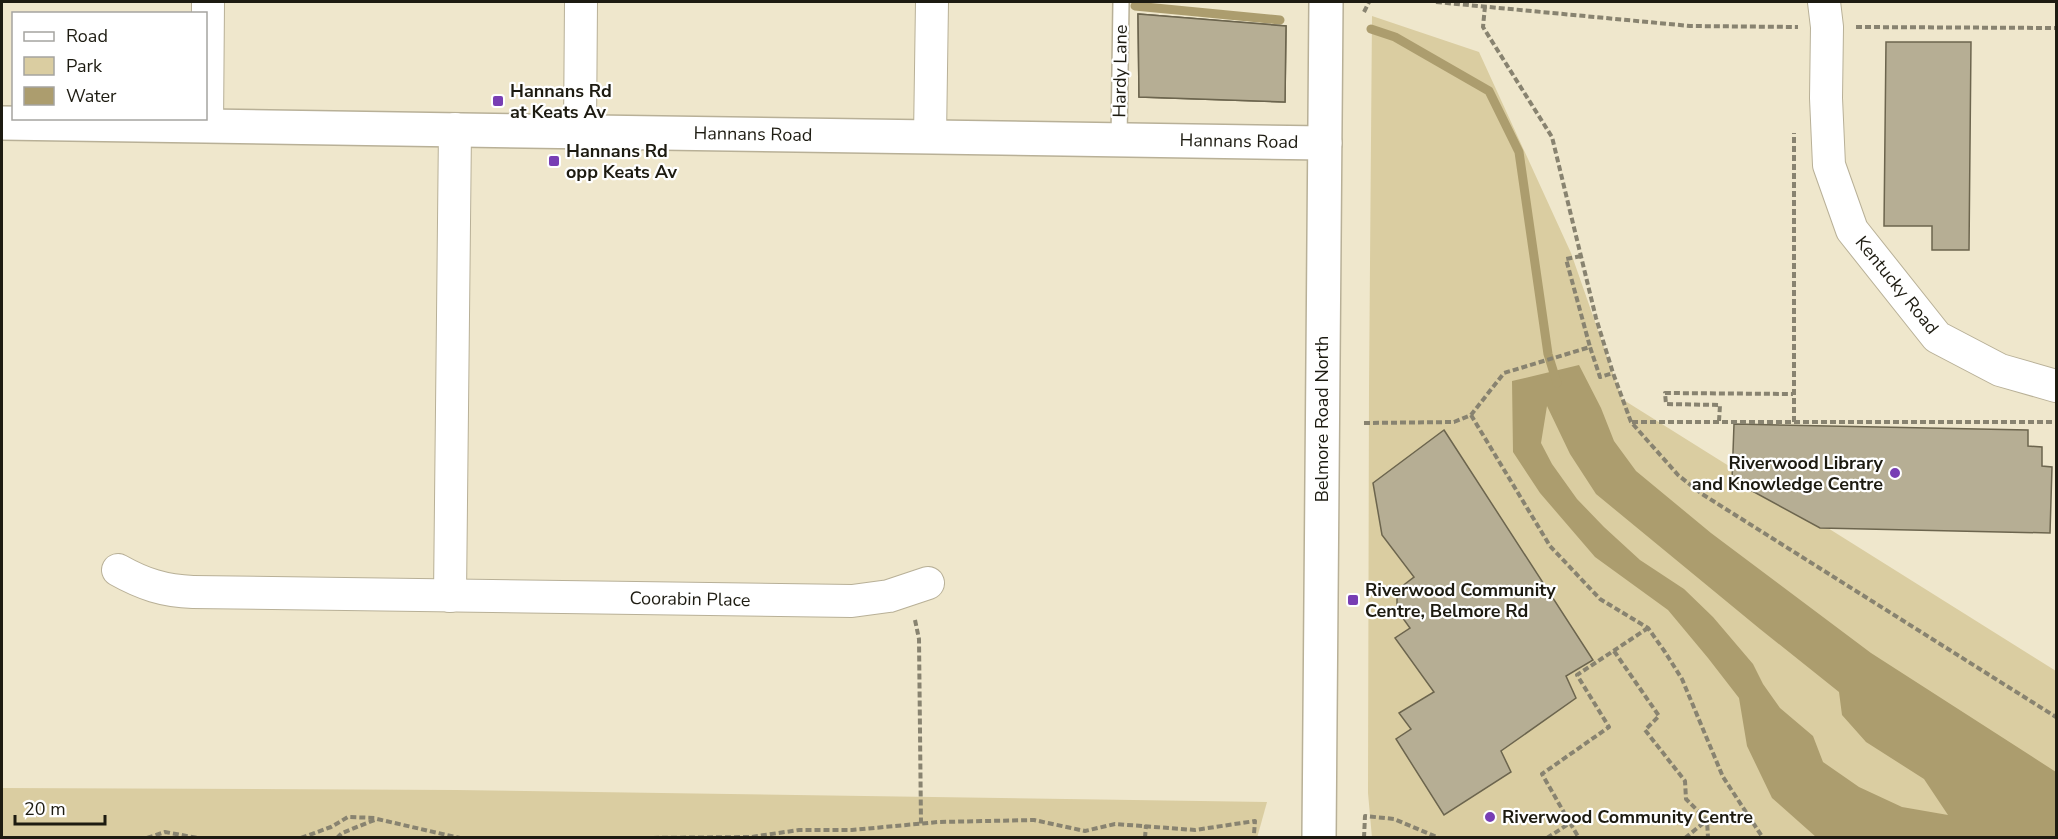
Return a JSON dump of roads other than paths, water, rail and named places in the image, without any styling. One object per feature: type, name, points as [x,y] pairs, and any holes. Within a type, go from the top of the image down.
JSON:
[{"type":"main road","name":"Belmore Road North","points":[[1319,837],[1326,2]]},
{"type":"main road","name":"Hannans Road","points":[[2,123],[1325,143]]},
{"type":"street","points":[[207,126],[208,2]]},
{"type":"street","points":[[580,131],[581,2]]},
{"type":"street","points":[[930,137],[932,2]]},
{"type":"street","name":"Kentucky Road","points":[[1826,14],[1829,165],[1852,230],[1937,337],[2000,370],[2056,386]]},
{"type":"street","points":[[450,596],[455,129]]},
{"type":"street","name":"Coorabin Place","points":[[118,570],[137,581],[156,588],[175,591],[852,601],[870,600],[915,587]]},
{"type":"lane","name":"Hardy Lane","points":[[1119,140],[1121,2]]},
{"type":"water","points":[[1579,365],[1601,408],[1614,441],[1636,471],[1711,533],[1871,653],[2056,772],[2056,837],[1816,837],[1772,798],[1747,746],[1739,698],[1708,658],[1668,610],[1595,557],[1540,493],[1513,452],[1512,381]],"holes":[[[1547,406],[1570,454],[1596,494],[1839,692],[1842,715],[1866,742],[1924,779],[1948,815],[1902,807],[1859,787],[1823,762],[1813,736],[1780,708],[1763,684],[1753,664],[1713,617],[1684,589],[1640,560],[1577,499],[1552,464],[1541,443]]]},
{"type":"waterway","points":[[1135,6],[1280,20]]},
{"type":"waterway","points":[[1371,29],[1395,37],[1489,91],[1519,152],[1548,354],[1557,383]]},
{"type":"place","name":"Hannans Rd at Keats Av","points":[[498,101]]},
{"type":"place","name":"Hannans Rd opp Keats Av","points":[[554,161]]},
{"type":"place","name":"Riverwood Library and Knowledge Centre","points":[[1895,473]]},
{"type":"place","name":"Riverwood Community Centre, Belmore Rd","points":[[1353,600]]},
{"type":"place","name":"Riverwood Community Centre","points":[[1490,817]]}]
